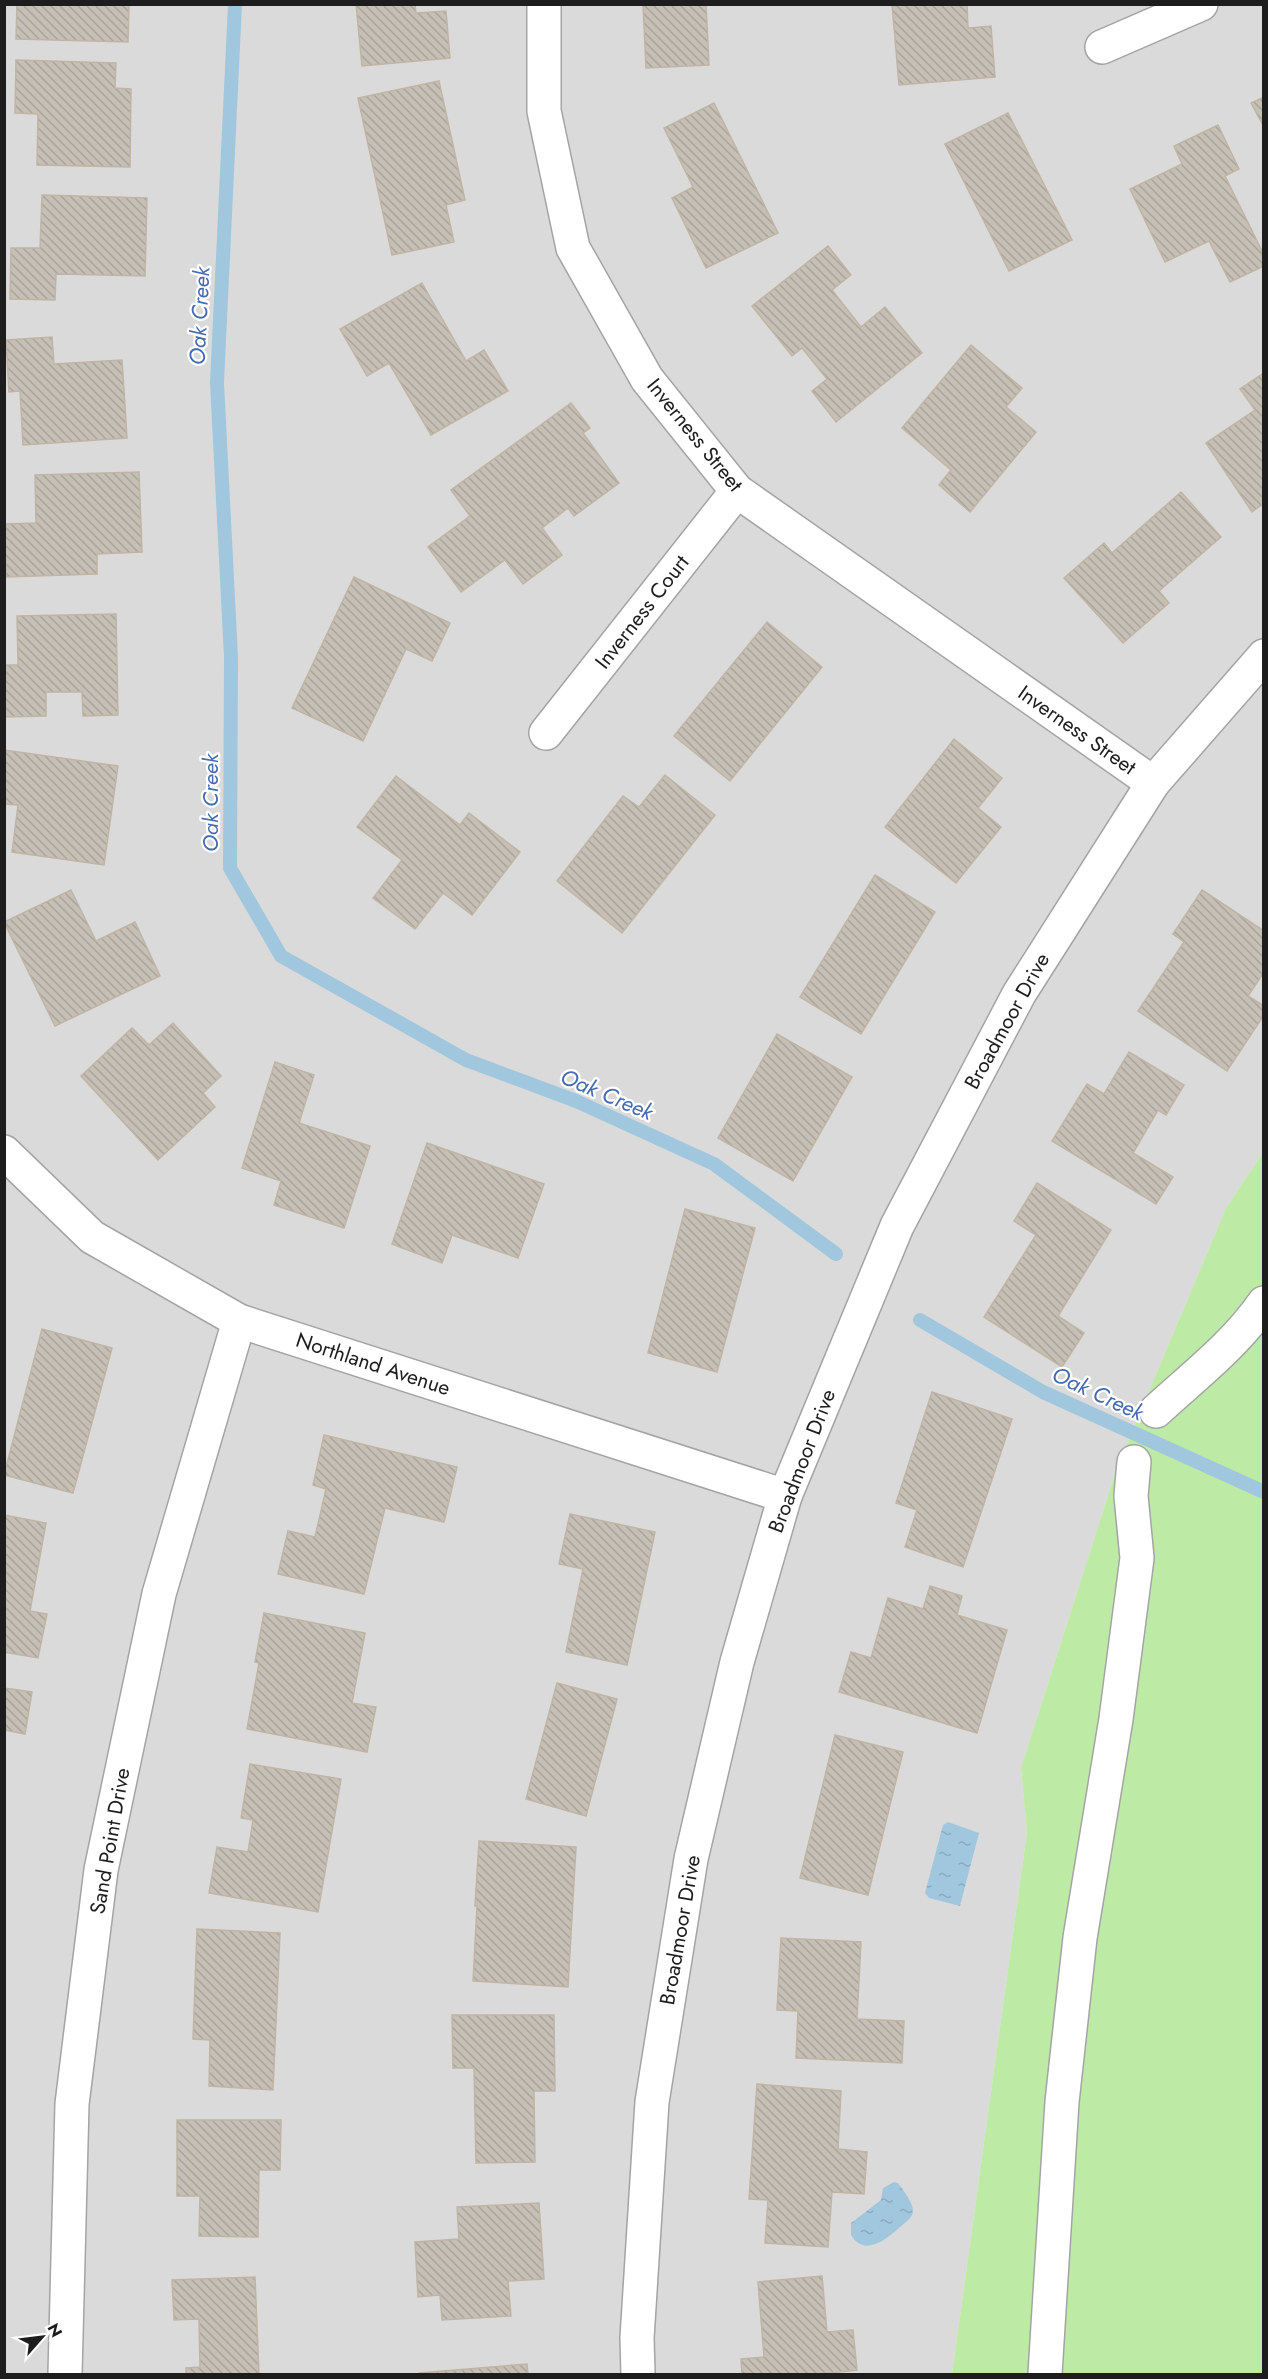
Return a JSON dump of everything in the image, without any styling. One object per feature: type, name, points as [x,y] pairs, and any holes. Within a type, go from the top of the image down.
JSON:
[{"type":"street","name":"Inverness Street","points":[[544,4],[544,111],[573,248],[647,379],[737,491],[1153,783]]},
{"type":"street","points":[[1102,47],[1201,4]]},
{"type":"street","name":"Inverness Court","points":[[546,733],[737,491]]},
{"type":"street","name":"Broadmoor Drive","points":[[638,2374],[637,2338],[652,2102],[691,1859],[737,1662],[785,1496],[897,1226],[1019,994],[1153,783],[1263,656]]},
{"type":"street","name":"Northland Avenue","points":[[4,1152],[92,1237],[239,1321],[785,1496]]},
{"type":"street","points":[[1156,1411],[1214,1361],[1252,1320],[1263,1303]]},
{"type":"street","name":"Sand Point Drive","points":[[65,2374],[72,2104],[101,1870],[159,1594],[239,1321]]},
{"type":"street","points":[[1045,2374],[1062,2102],[1080,1938],[1116,1719],[1137,1558],[1131,1496],[1134,1462]]},
{"type":"shaded area","points":[[5,5],[1263,5],[1263,1152],[1226,1208],[1117,1467],[1021,1768],[1027,1832],[952,2374],[5,2374]]},
{"type":"green space","points":[[1263,1152],[1263,2374],[952,2374],[1027,1832],[1021,1768],[1117,1467],[1226,1208]]},
{"type":"water","points":[[948,1822],[979,1833],[960,1906],[929,1898],[925,1893],[943,1825]]},
{"type":"water","points":[[894,2182],[898,2183],[910,2201],[913,2208],[912,2215],[881,2242],[868,2246],[856,2242],[851,2235],[851,2223],[881,2200],[883,2188]]},
{"type":"building","points":[[17,4],[129,4],[128,42],[16,39]]},
{"type":"building","points":[[356,4],[415,4],[416,13],[446,11],[450,58],[362,66]]},
{"type":"building","points":[[643,4],[706,4],[709,65],[646,68]]},
{"type":"building","points":[[892,4],[967,4],[968,28],[991,26],[995,77],[899,85]]},
{"type":"building","points":[[16,60],[116,63],[115,88],[131,89],[130,167],[37,165],[38,114],[15,113]]},
{"type":"building","points":[[439,81],[465,200],[446,205],[454,242],[392,255],[358,98]]},
{"type":"building","points":[[1264,97],[1264,127],[1251,103]]},
{"type":"building","points":[[714,103],[778,233],[706,268],[672,198],[693,187],[664,128]]},
{"type":"building","points":[[1008,113],[1072,240],[1009,271],[945,144]]},
{"type":"building","points":[[1218,125],[1239,169],[1225,176],[1264,255],[1264,266],[1230,282],[1209,241],[1165,262],[1130,189],[1182,164],[1174,146]]},
{"type":"building","points":[[42,195],[147,198],[145,276],[56,274],[55,300],[10,299],[11,248],[40,248]]},
{"type":"building","points":[[828,246],[851,275],[832,290],[861,327],[885,307],[922,353],[836,422],[812,391],[827,379],[802,348],[792,356],[752,306]]},
{"type":"building","points":[[422,283],[466,361],[484,350],[508,391],[431,435],[389,363],[367,376],[340,329]]},
{"type":"building","points":[[52,337],[54,364],[122,360],[127,438],[23,445],[20,391],[9,392],[6,340]]},
{"type":"building","points":[[971,345],[1022,388],[1006,407],[1036,432],[970,512],[939,485],[951,470],[902,428]]},
{"type":"building","points":[[1264,373],[1264,503],[1252,512],[1206,443],[1255,410],[1240,389]]},
{"type":"building","points":[[571,403],[590,428],[583,433],[619,483],[574,516],[568,508],[542,528],[562,555],[523,584],[505,560],[461,592],[428,547],[470,516],[451,490]]},
{"type":"building","points":[[139,472],[142,552],[97,554],[97,574],[6,577],[4,524],[36,523],[35,475]]},
{"type":"building","points":[[1181,492],[1221,537],[1159,591],[1169,603],[1123,643],[1064,578],[1104,543],[1112,553]]},
{"type":"building","points":[[354,577],[450,623],[432,661],[406,649],[363,741],[292,708]]},
{"type":"building","points":[[116,614],[118,715],[83,716],[82,692],[46,692],[46,716],[4,717],[4,665],[18,665],[17,616]]},
{"type":"building","points":[[767,622],[822,667],[730,781],[674,736]]},
{"type":"building","points":[[954,739],[1002,778],[978,808],[1001,827],[956,883],[885,827]]},
{"type":"building","points":[[4,750],[118,766],[104,865],[12,852],[18,805],[4,804]]},
{"type":"building","points":[[665,775],[715,815],[622,933],[557,881],[623,796],[639,807]]},
{"type":"building","points":[[396,776],[460,825],[469,813],[520,852],[472,915],[443,893],[415,929],[373,898],[402,860],[357,827]]},
{"type":"building","points":[[875,875],[935,912],[861,1034],[800,997]]},
{"type":"building","points":[[71,890],[96,941],[135,922],[160,976],[55,1026],[4,922]]},
{"type":"building","points":[[1202,890],[1264,931],[1264,972],[1248,996],[1264,1006],[1264,1015],[1227,1071],[1138,1011],[1184,942],[1173,934]]},
{"type":"building","points":[[173,1023],[221,1076],[203,1093],[215,1107],[158,1160],[81,1076],[132,1028],[149,1045]]},
{"type":"building","points":[[777,1034],[852,1077],[793,1181],[718,1138]]},
{"type":"building","points":[[1129,1052],[1184,1085],[1166,1115],[1158,1110],[1133,1153],[1173,1177],[1156,1204],[1052,1141],[1087,1084],[1104,1094]]},
{"type":"building","points":[[275,1062],[314,1075],[299,1123],[370,1146],[344,1228],[274,1205],[281,1181],[242,1168]]},
{"type":"building","points":[[427,1143],[544,1184],[518,1258],[452,1235],[442,1263],[392,1244]]},
{"type":"building","points":[[1037,1183],[1111,1230],[1058,1316],[1084,1333],[1062,1367],[984,1317],[1036,1235],[1014,1221]]},
{"type":"building","points":[[685,1209],[755,1228],[717,1372],[648,1353]]},
{"type":"building","points":[[42,1329],[112,1348],[73,1493],[4,1475]]},
{"type":"building","points":[[932,1392],[1012,1419],[963,1567],[905,1547],[917,1510],[896,1503]]},
{"type":"building","points":[[324,1435],[457,1467],[444,1522],[385,1508],[364,1594],[278,1574],[288,1531],[315,1537],[326,1489],[313,1485]]},
{"type":"building","points":[[570,1514],[655,1532],[627,1665],[566,1652],[583,1569],[559,1564]]},
{"type":"building","points":[[4,1515],[46,1523],[30,1611],[47,1614],[38,1658],[4,1652]]},
{"type":"building","points":[[930,1586],[962,1596],[957,1615],[1007,1630],[977,1733],[839,1692],[851,1652],[871,1658],[888,1598],[923,1609]]},
{"type":"building","points":[[264,1613],[365,1633],[352,1703],[376,1707],[367,1752],[247,1729],[259,1663],[255,1662]]},
{"type":"building","points":[[557,1683],[617,1699],[586,1816],[526,1799]]},
{"type":"building","points":[[4,1688],[32,1692],[25,1734],[4,1730]]},
{"type":"building","points":[[835,1735],[903,1752],[868,1895],[800,1878]]},
{"type":"building","points":[[250,1764],[341,1779],[318,1912],[209,1893],[217,1847],[248,1852],[253,1820],[241,1818]]},
{"type":"building","points":[[479,1841],[576,1847],[568,1987],[473,1981]]},
{"type":"building","points":[[197,1929],[280,1933],[273,2090],[209,2086],[210,2040],[193,2039]]},
{"type":"building","points":[[781,1938],[861,1942],[857,2019],[904,2021],[902,2063],[796,2058],[798,2011],[777,2010]]},
{"type":"building","points":[[452,2015],[554,2015],[555,2091],[534,2091],[535,2162],[476,2163],[474,2068],[453,2068]]},
{"type":"building","points":[[757,2084],[841,2091],[838,2149],[867,2152],[864,2194],[832,2192],[828,2247],[765,2243],[768,2200],[749,2199]]},
{"type":"building","points":[[177,2120],[281,2120],[280,2170],[259,2170],[258,2237],[199,2236],[200,2196],[177,2196]]},
{"type":"building","points":[[539,2203],[544,2279],[508,2281],[511,2316],[442,2320],[440,2295],[418,2297],[415,2242],[459,2239],[457,2207]]},
{"type":"building","points":[[822,2276],[827,2332],[853,2330],[857,2370],[820,2374],[742,2374],[741,2359],[764,2357],[758,2282]]},
{"type":"building","points":[[255,2277],[259,2374],[186,2374],[186,2368],[200,2367],[199,2319],[174,2320],[172,2280]]},
{"type":"building","points":[[527,2364],[528,2374],[419,2374],[419,2373]]},
{"type":"waterway","name":"Oak Creek","points":[[235,4],[217,383],[231,657],[230,868],[281,956],[466,1060],[576,1101],[714,1164],[836,1254]]},
{"type":"waterway","name":"Oak Creek","points":[[920,1320],[1043,1392],[1264,1492]]}]
